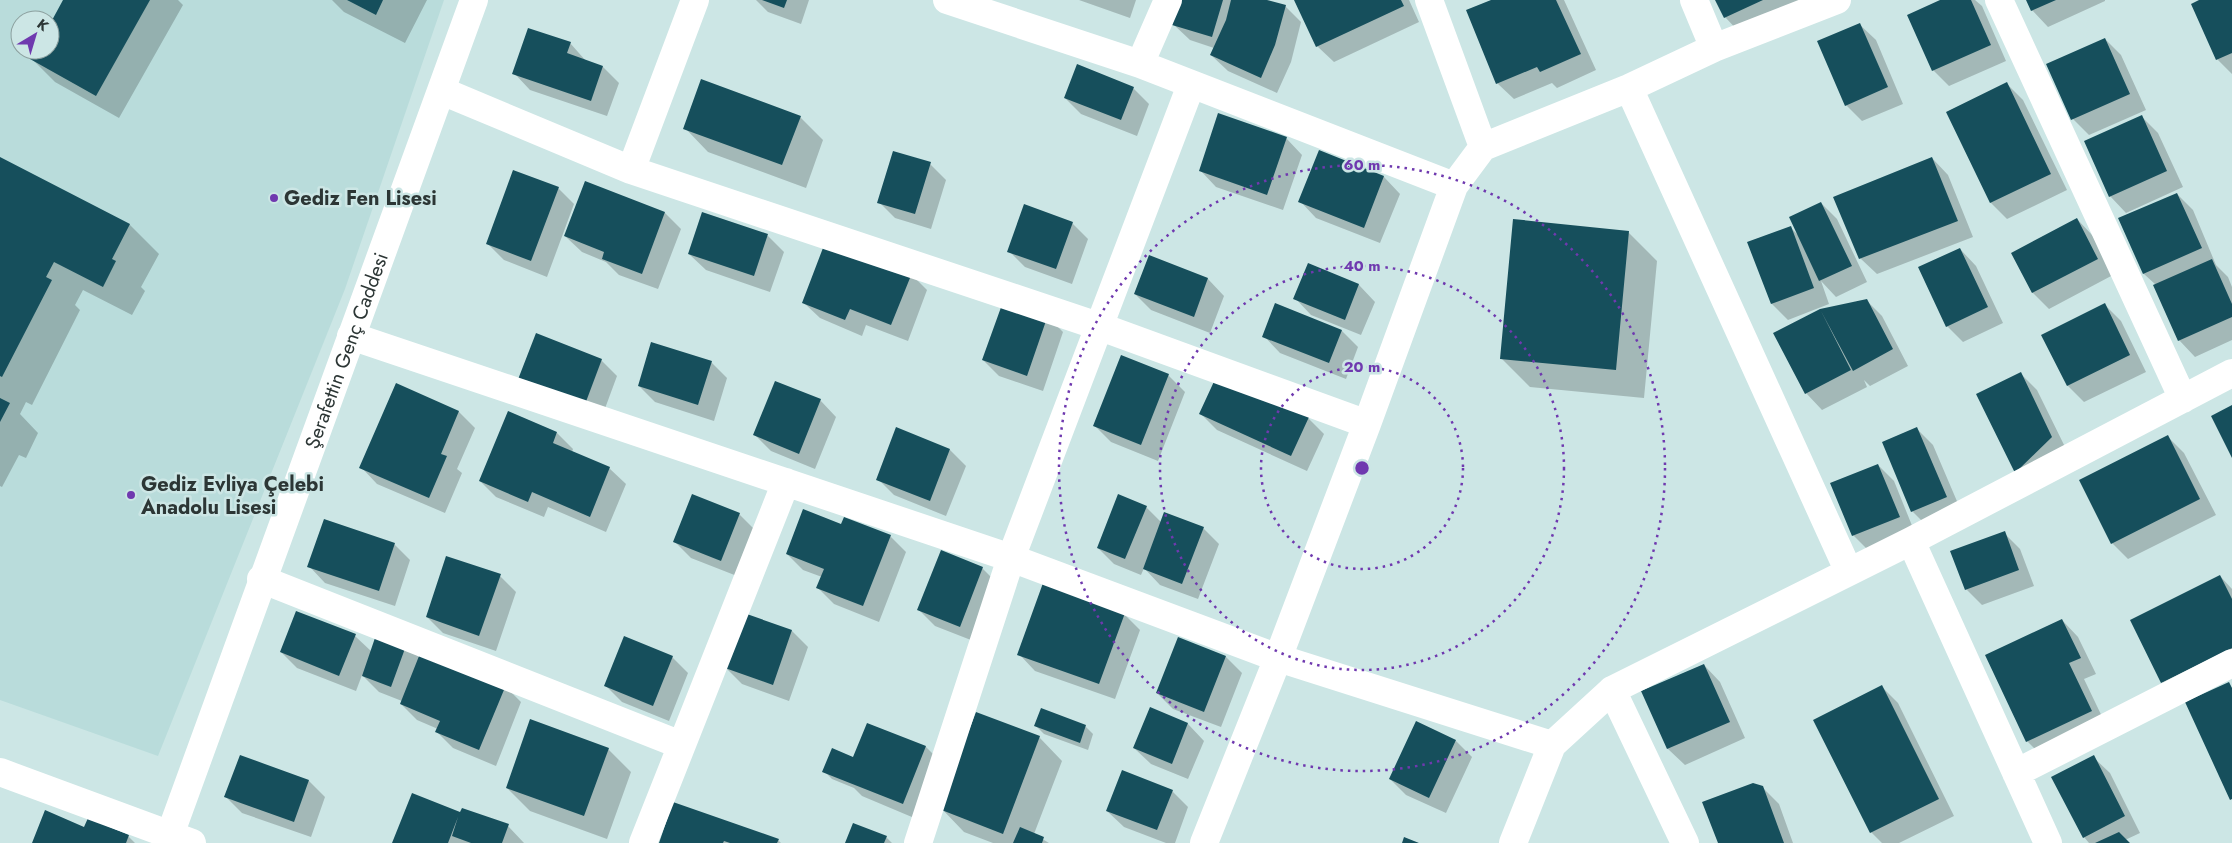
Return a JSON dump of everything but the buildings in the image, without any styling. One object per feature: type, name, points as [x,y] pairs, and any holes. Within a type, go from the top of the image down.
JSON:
[{"type":"street","name":"Şerafettin Genç Caddesi","points":[[176,840],[261,579],[474,0]]},
{"type":"street","points":[[631,170],[695,0]]},
{"type":"street","points":[[947,0],[1140,64],[1454,186]]},
{"type":"street","points":[[1140,64],[1168,0]]},
{"type":"street","points":[[1429,0],[1483,147]]},
{"type":"street","points":[[1694,0],[1714,48]]},
{"type":"street","points":[[1204,843],[1278,658],[1367,424],[1454,186],[1483,147],[1629,88],[1714,48],[1837,0]]},
{"type":"street","points":[[1999,0],[2183,399]]},
{"type":"street","points":[[918,843],[1011,558],[1101,327],[1191,85]]},
{"type":"street","points":[[1629,88],[1848,570]]},
{"type":"street","points":[[442,91],[631,170],[1101,327],[1367,424]]},
{"type":"street","points":[[351,336],[1011,558],[1278,658],[1552,745]]},
{"type":"street","points":[[1513,843],[1552,745],[1612,690],[1848,570],[1911,541],[2232,373]]},
{"type":"street","points":[[643,843],[786,482]]},
{"type":"street","points":[[1911,541],[2048,843]]},
{"type":"street","points":[[261,579],[681,746]]},
{"type":"street","points":[[2016,773],[2232,663]]},
{"type":"street","points":[[1612,690],[1685,843]]},
{"type":"street","points":[[0,772],[176,840]]},
{"type":"shaded area","name":"Gediz Evliya Çelebi Anadolu Lisesi","points":[[0,0],[444,0],[345,289],[158,756],[0,700]]},
{"type":"place","name":"Gediz Fen Lisesi","points":[[274,198]]},
{"type":"place","name":"Gediz Evliya Çelebi Anadolu Lisesi","points":[[131,495]]}]
